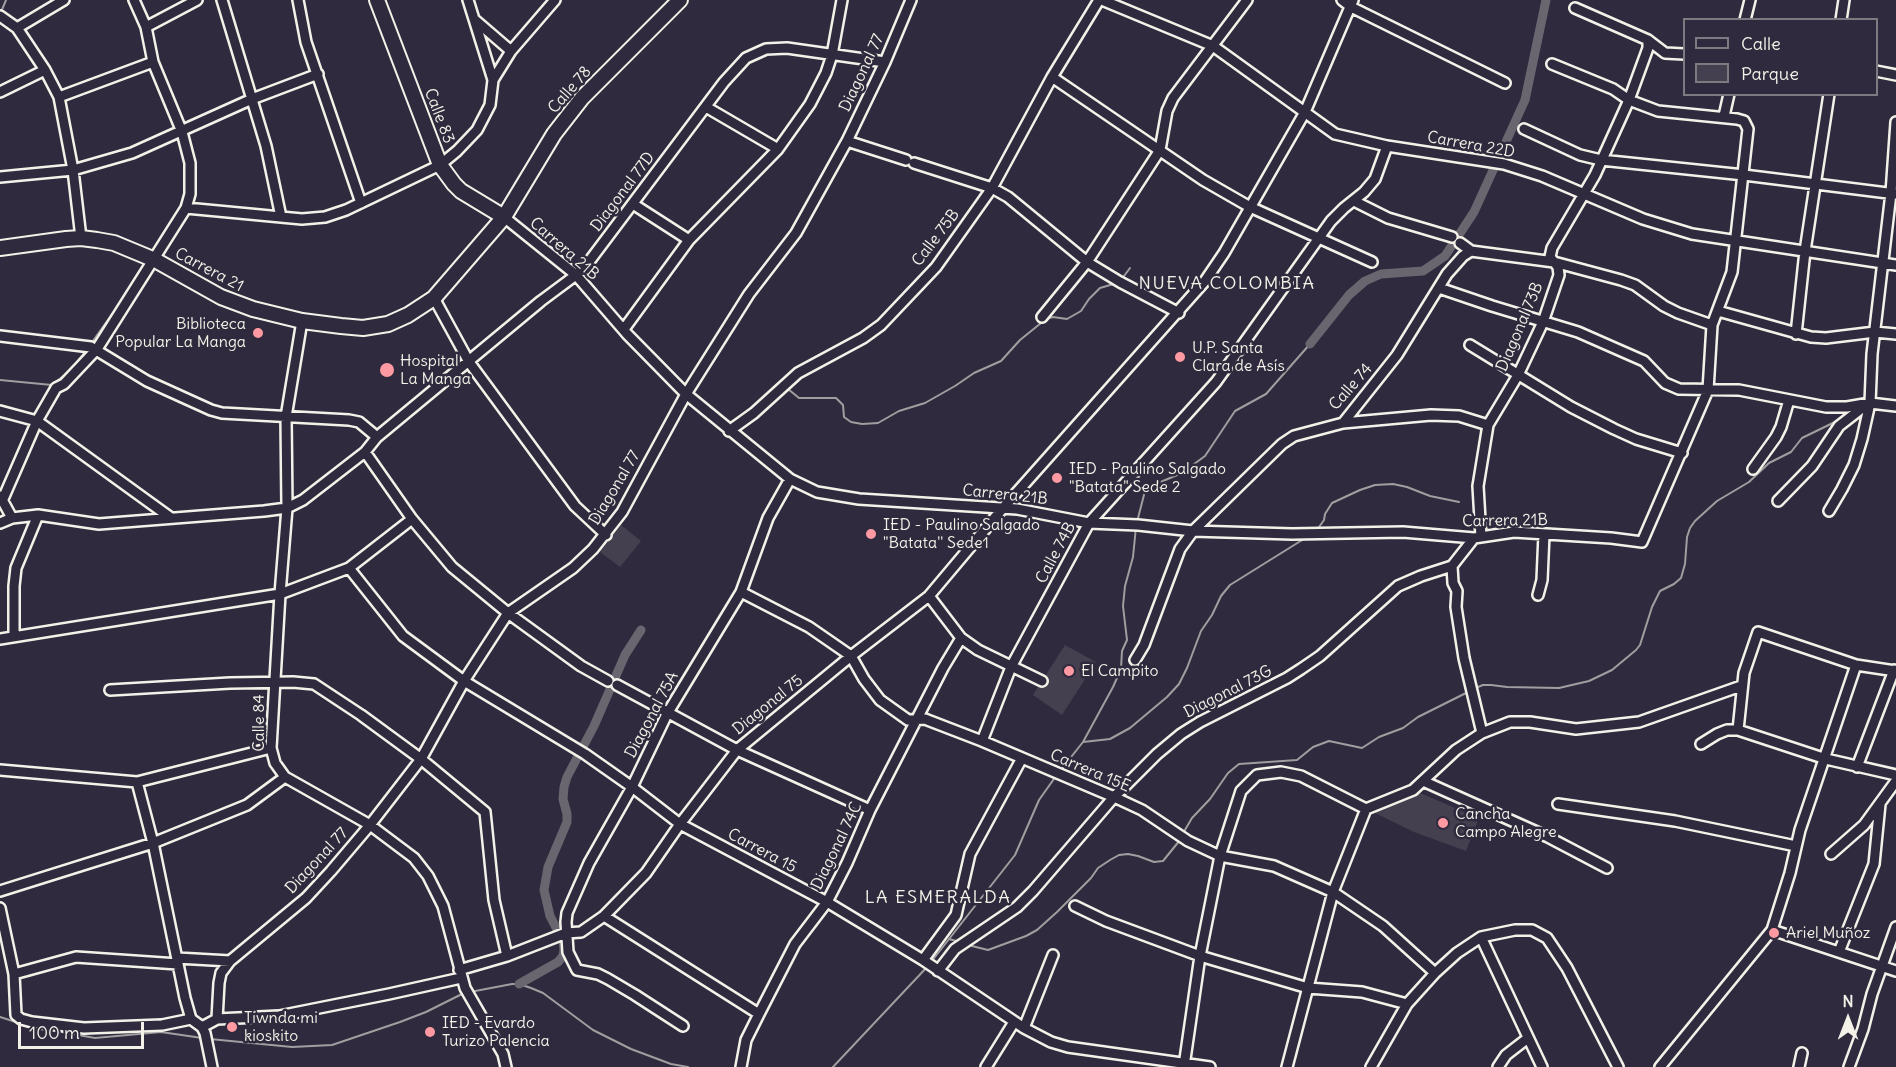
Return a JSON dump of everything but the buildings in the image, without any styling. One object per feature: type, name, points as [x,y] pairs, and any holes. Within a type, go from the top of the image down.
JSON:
[{"type":"street","points":[[17,28],[64,0]]},
{"type":"street","points":[[12,518],[1,497],[37,421],[56,388],[64,384],[155,260],[186,208],[190,194],[190,163],[182,132],[153,62],[146,27],[134,0]]},
{"type":"street","points":[[146,27],[197,0]]},
{"type":"street","points":[[222,0],[266,146],[281,217]]},
{"type":"street","points":[[298,0],[306,42],[361,203]]},
{"type":"street","name":"Calle 83","points":[[377,0],[440,165],[461,190],[504,217]]},
{"type":"street","points":[[186,208],[302,219],[325,217],[361,203],[440,165],[458,151],[477,130],[490,105],[493,80],[468,0]]},
{"type":"street","points":[[493,80],[512,51],[555,0]]},
{"type":"street","name":"Calle 78","points":[[504,217],[555,134],[582,98],[680,0]]},
{"type":"street","points":[[624,329],[689,240],[778,149],[810,104],[832,55],[842,0]]},
{"type":"street","name":"Diagonal 77","points":[[230,961],[306,898],[370,825],[421,759],[464,681],[508,613],[573,568],[606,535],[622,512],[686,394],[748,294],[796,233],[847,141],[885,62],[911,0]]},
{"type":"street","name":"Carrera 22D","points":[[1100,0],[1213,46],[1335,134],[1387,146],[1504,164],[1542,176],[1662,226],[1692,234],[1896,265]]},
{"type":"street","name":"Calle 75B","points":[[729,431],[754,413],[798,373],[863,338],[881,325],[936,267],[992,188],[1052,77],[1100,0]]},
{"type":"street","points":[[1042,318],[1087,262],[1160,150],[1167,111],[1173,98],[1246,0]]},
{"type":"street","points":[[1342,0],[1505,83]]},
{"type":"street","points":[[1746,18],[1750,0]]},
{"type":"street","points":[[1841,18],[1844,0]]},
{"type":"street","name":"Diagonal 75","points":[[218,1019],[279,1016],[389,994],[460,974],[562,935],[580,932],[604,916],[646,873],[680,824],[737,750],[851,656],[930,596],[1003,508],[1179,313],[1224,253],[1305,112],[1352,4]]},
{"type":"street","points":[[1575,8],[1647,40],[1665,52],[1683,54]]},
{"type":"street","points":[[1,17],[17,28],[45,69],[59,97],[73,170],[81,238]]},
{"type":"street","points":[[476,20],[512,51]]},
{"type":"street","name":"Diagonal 73B","points":[[1477,538],[1479,486],[1488,425],[1518,375],[1543,322],[1559,275],[1550,257],[1552,248],[1595,175],[1629,100],[1648,48],[1647,40]]},
{"type":"street","name":"Diagonal 77D","points":[[287,508],[303,500],[365,452],[377,437],[576,275],[588,263],[724,82],[746,58],[766,49],[787,48],[885,62]]},
{"type":"street","points":[[59,97],[153,62]]},
{"type":"street","points":[[1470,345],[1571,407],[1614,429],[1636,439],[1682,453],[1708,390],[1712,326],[1732,272],[1748,129],[1744,121],[1724,116],[1658,111],[1629,100],[1613,88],[1552,64]]},
{"type":"street","points":[[0,92],[45,69]]},
{"type":"street","points":[[1878,71],[1896,75]]},
{"type":"street","points":[[0,177],[73,170],[132,153],[252,99],[318,74]]},
{"type":"street","points":[[1052,77],[1203,180],[1250,207],[1372,262]]},
{"type":"street","points":[[1724,116],[1729,96]]},
{"type":"street","points":[[1796,334],[1805,251],[1829,96]]},
{"type":"street","points":[[706,107],[778,149]]},
{"type":"street","points":[[1828,511],[1842,489],[1856,458],[1869,403],[1875,332],[1894,194],[1896,122]]},
{"type":"street","points":[[1524,129],[1580,154],[1601,160],[1816,183],[1894,194]]},
{"type":"street","points":[[847,141],[992,188],[1008,197],[1087,262],[1179,313]]},
{"type":"street","name":"Calle 74B","points":[[982,741],[1011,667],[1089,523],[1216,382],[1332,221],[1375,179],[1387,146]]},
{"type":"street","points":[[1354,201],[1388,218],[1456,240],[1471,251],[1554,262],[1635,285],[1664,306],[1712,326]]},
{"type":"street","points":[[633,204],[689,240]]},
{"type":"street","name":"Carrera 21B","points":[[504,217],[576,275],[686,394],[790,479],[817,492],[860,499],[1035,511],[1089,523],[1192,531],[1292,534],[1403,532],[1477,538],[1514,532],[1642,542],[1682,453]]},
{"type":"street","name":"Carrera 21","points":[[0,248],[81,238],[114,243],[155,260],[221,297],[261,311],[302,321],[363,328],[377,327],[408,315],[434,298],[504,217]]},
{"type":"street","name":"Calle 74","points":[[1136,660],[1144,645],[1180,549],[1192,531],[1282,444],[1294,436],[1343,423],[1397,355],[1455,265],[1471,251]]},
{"type":"street","points":[[1439,288],[1578,332],[1644,361],[1659,378],[1679,389],[1739,390],[1832,407],[1869,403],[1896,406]]},
{"type":"street","points":[[434,298],[469,362],[575,506],[606,535]]},
{"type":"street","points":[[1718,311],[1796,334],[1826,338],[1875,332],[1896,334]]},
{"type":"street","name":"Calle 84","points":[[285,777],[275,763],[271,748],[287,508],[286,417],[302,321]]},
{"type":"street","points":[[0,336],[92,347],[147,381],[222,413],[349,420],[359,422],[377,437]]},
{"type":"street","points":[[1753,469],[1781,427],[1789,400]]},
{"type":"street","points":[[1778,501],[1812,466],[1839,426],[1869,403]]},
{"type":"street","points":[[0,411],[37,421],[171,518]]},
{"type":"street","points":[[1343,423],[1431,415],[1459,416],[1488,425]]},
{"type":"street","points":[[365,452],[412,519],[452,567],[508,613],[582,666],[737,750],[870,810]]},
{"type":"street","name":"Diagonal 75A","points":[[683,1026],[608,979],[598,974],[577,970],[562,935],[571,901],[589,863],[632,787],[667,714],[741,592],[768,518],[790,479]]},
{"type":"street","points":[[0,523],[12,518],[38,515],[99,524],[287,508]]},
{"type":"street","points":[[14,635],[16,568],[38,515]]},
{"type":"street","points":[[0,639],[280,594],[349,568],[412,519]]},
{"type":"street","points":[[1538,595],[1542,580],[1544,534]]},
{"type":"street","points":[[1477,538],[1452,566],[1453,583],[1457,591],[1456,607],[1470,684],[1482,733]]},
{"type":"street","name":"Diagonal 73G","points":[[937,971],[962,943],[1017,907],[1047,876],[1114,797],[1157,754],[1181,734],[1301,669],[1320,656],[1398,586],[1452,566]]},
{"type":"street","name":"Carrera 15","points":[[349,568],[403,636],[464,681],[581,753],[632,787],[680,824],[827,902],[924,961],[1024,1028],[1051,1042],[1068,1047],[1210,1067]]},
{"type":"street","name":"Carrera 15E","points":[[741,592],[809,627],[851,656],[864,679],[880,700],[908,720],[925,719],[1064,775],[1142,810],[1186,840],[1220,856],[1274,866],[1333,892],[1383,926],[1435,973]]},
{"type":"street","points":[[930,596],[961,638],[978,650],[1042,681]]},
{"type":"street","points":[[1738,730],[1741,686],[1758,632],[1856,665],[1895,670],[1857,767]]},
{"type":"street","name":"Diagonal 74C","points":[[741,1067],[746,1040],[759,1014],[795,944],[827,902],[870,810],[943,668],[961,638]]},
{"type":"street","points":[[1660,1067],[1772,930],[1796,846],[1856,665]]},
{"type":"street","points":[[110,690],[274,682],[314,684],[320,688],[421,759],[485,812],[494,900],[507,956]]},
{"type":"street","points":[[1287,1067],[1333,892],[1366,809],[1413,790],[1456,750],[1482,733],[1510,723],[1530,722],[1576,729],[1639,722],[1741,686]]},
{"type":"street","points":[[1701,744],[1727,730],[1738,730],[1826,759],[1896,775]]},
{"type":"street","points":[[0,770],[137,782],[271,748]]},
{"type":"street","points":[[924,961],[956,915],[970,854],[1022,758]]},
{"type":"street","points":[[1184,1065],[1200,956],[1220,856],[1241,791],[1257,776],[1281,772],[1301,776],[1366,809]]},
{"type":"street","points":[[0,891],[153,843],[247,805],[285,777],[370,825],[414,858],[428,876],[443,906],[460,974],[467,992],[503,1054],[506,1067]]},
{"type":"street","points":[[1830,854],[1864,825],[1896,781]]},
{"type":"street","points":[[137,782],[153,843],[191,1019],[203,1030],[212,1067]]},
{"type":"street","points":[[1423,782],[1548,837],[1607,868]]},
{"type":"street","points":[[1558,804],[1675,821],[1796,846]]},
{"type":"street","points":[[1839,952],[1874,864],[1880,804]]},
{"type":"street","points":[[1075,906],[1106,921],[1200,956],[1308,988],[1362,992],[1407,1004]]},
{"type":"street","points":[[0,908],[14,974],[16,1015],[21,1019],[84,1028],[162,1025],[191,1019]]},
{"type":"street","points":[[604,916],[759,1014]]},
{"type":"street","points":[[1849,1067],[1896,927]]},
{"type":"street","points":[[1371,1067],[1407,1004],[1457,952],[1480,937],[1515,930],[1532,930],[1547,938],[1568,968],[1618,1067]]},
{"type":"street","points":[[1772,930],[1896,971]]},
{"type":"street","points":[[1480,937],[1542,1067]]},
{"type":"street","points":[[1024,1028],[1053,955]]},
{"type":"street","points":[[14,974],[76,957],[230,961]]},
{"type":"street","points":[[203,1030],[218,1019],[221,973],[230,961]]},
{"type":"street","points":[[986,1067],[1014,1022]]},
{"type":"street","points":[[1498,1067],[1506,1056],[1528,1038]]},
{"type":"street","points":[[1798,1067],[1802,1053]]},
{"type":"green space","points":[[621,525],[641,541],[620,567],[600,552]]},
{"type":"green space","name":"El Campito","points":[[1065,645],[1096,662],[1062,715],[1033,695]]},
{"type":"green space","name":"Cancha Campo Alegre","points":[[1420,793],[1479,818],[1466,851],[1414,832],[1375,813]]},
{"type":"waterway","points":[[1,12],[6,0]]},
{"type":"waterway","points":[[1310,344],[1349,295],[1365,281],[1381,274],[1423,271],[1445,256],[1474,212],[1525,100],[1546,0]]},
{"type":"waterway","points":[[163,237],[180,208]]},
{"type":"waterway","points":[[1121,280],[1130,268]]},
{"type":"waterway","points":[[788,389],[799,398],[836,398],[843,405],[844,417],[851,422],[878,423],[899,411],[925,403],[974,373],[1001,361],[1020,340],[1046,319],[1053,317],[1067,319],[1081,311],[1100,288],[1117,283]]},
{"type":"waterway","points":[[90,345],[125,296]]},
{"type":"waterway","points":[[1137,522],[1145,491],[1151,486],[1182,473],[1205,456],[1235,411],[1266,394],[1310,344]]},
{"type":"waterway","points":[[0,380],[52,385],[71,370],[87,349]]},
{"type":"waterway","points":[[1473,689],[1483,685],[1559,688],[1589,681],[1612,670],[1640,645],[1652,607],[1660,591],[1681,578],[1685,564],[1687,537],[1695,521],[1717,501],[1749,482],[1769,463],[1791,452],[1802,438],[1841,419]]},
{"type":"waterway","points":[[1317,530],[1332,503],[1375,485],[1393,484],[1430,496],[1459,502]]},
{"type":"waterway","points":[[1060,771],[1083,742],[1121,669],[1122,651],[1127,640],[1123,606],[1125,586],[1133,557],[1136,527]]},
{"type":"waterway","points":[[1083,742],[1110,739],[1130,728],[1167,697],[1179,684],[1201,631],[1230,585],[1307,537]]},
{"type":"waterway","points":[[519,984],[558,962],[563,956],[563,941],[550,916],[544,890],[548,867],[567,822],[563,799],[564,787],[625,655],[641,630]]},
{"type":"waterway","points":[[1182,835],[1192,818],[1210,799],[1228,773],[1239,764],[1297,760],[1313,747],[1329,741],[1362,748],[1468,692]]},
{"type":"waterway","points":[[931,962],[1015,855],[1039,800],[1056,776]]},
{"type":"waterway","points":[[968,945],[988,950],[1026,936],[1037,930],[1057,912],[1098,868],[1110,860],[1119,855],[1128,854],[1154,862],[1163,861],[1180,840]]},
{"type":"waterway","points":[[949,939],[960,942]]},
{"type":"waterway","points":[[833,1067],[928,966]]},
{"type":"waterway","points":[[470,992],[512,984],[531,988],[543,993],[593,1030],[631,1049],[671,1064],[688,1067]]},
{"type":"waterway","points":[[210,1039],[292,1047],[332,1045],[426,1012],[464,993]]},
{"type":"waterway","points":[[0,1017],[28,1026],[95,1038],[161,1032],[202,1038]]},
{"type":"place","name":"Biblioteca Popular La Manga","points":[[258,333]]},
{"type":"place","name":"U.P. Santa Clara de Asís","points":[[1180,357]]},
{"type":"place","name":"Hospital La Manga","points":[[387,370]]},
{"type":"place","name":"IED - Paulino Salgado \"Batata\" Sede 2","points":[[1057,478]]},
{"type":"place","name":"IED - Paulino Salgado \"Batata'' Sede1","points":[[871,534]]},
{"type":"place","name":"El Campito","points":[[1069,671]]},
{"type":"place","name":"Cancha Campo Alegre","points":[[1443,823]]},
{"type":"place","name":"Ariel Muñoz","points":[[1774,933]]},
{"type":"place","name":"Tiwnda mi kioskito","points":[[232,1027]]},
{"type":"place","name":"IED - Evardo Turizo Palencia","points":[[430,1032]]},
{"type":"district","name":"NUEVA COLOMBIA","points":[[1227,284]]},
{"type":"district","name":"LA ESMERALDA","points":[[938,898]]}]
